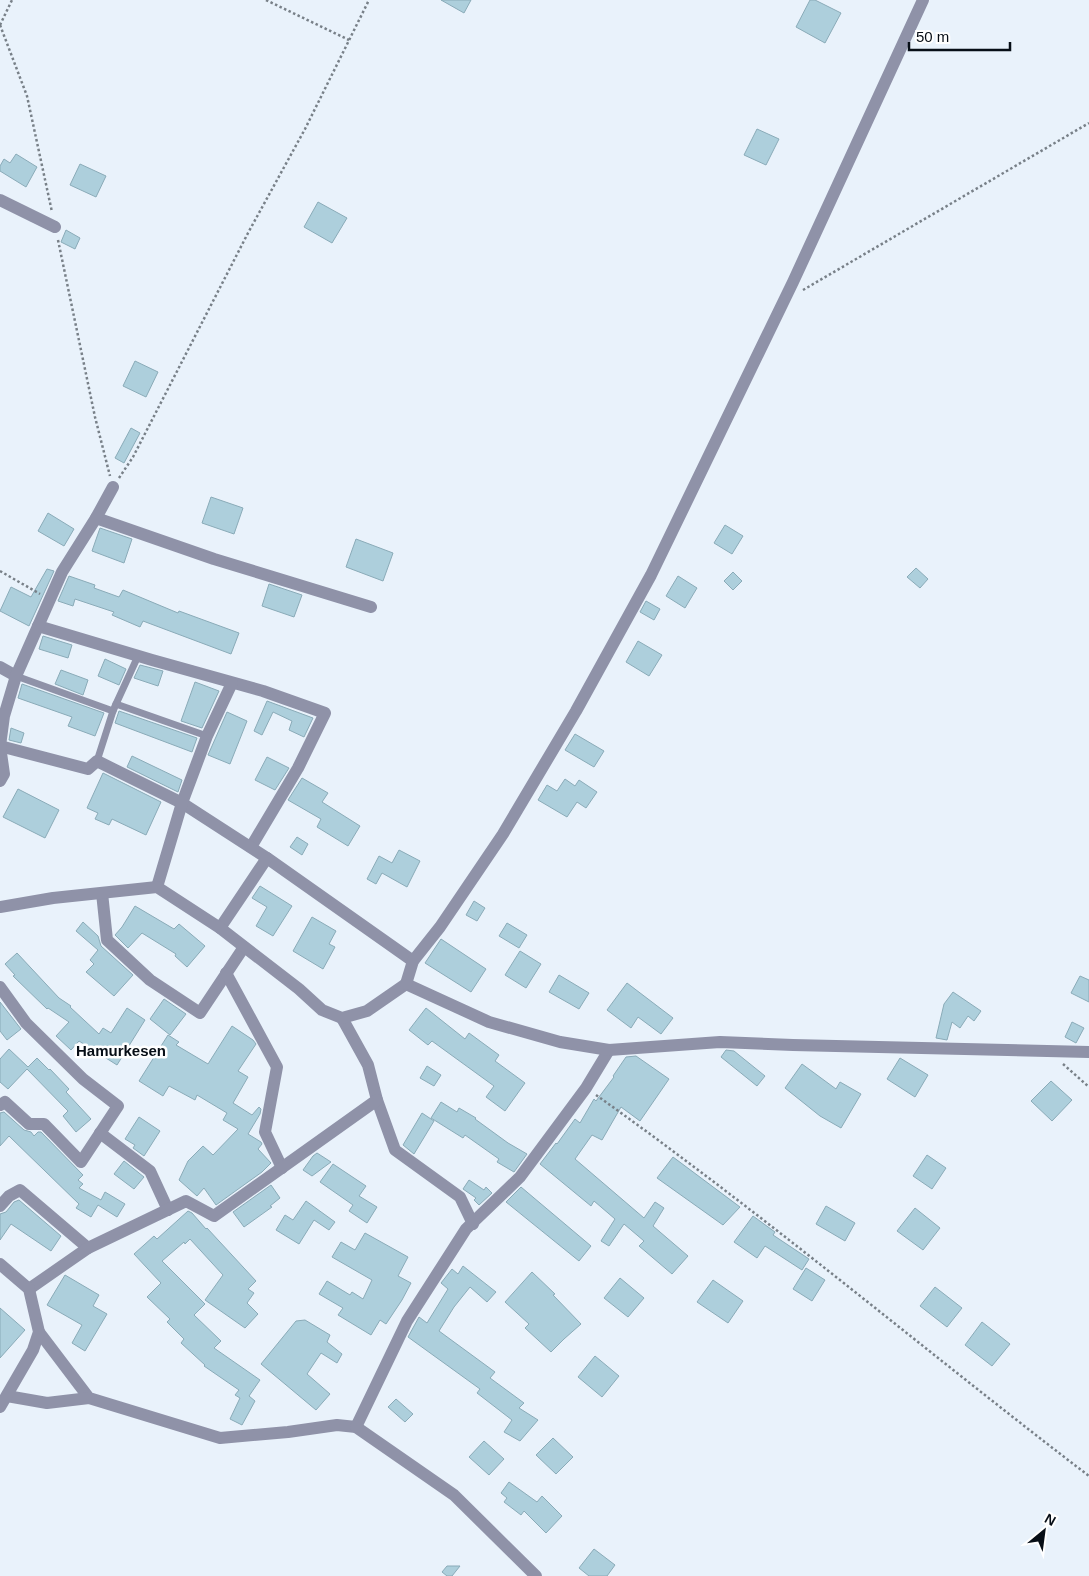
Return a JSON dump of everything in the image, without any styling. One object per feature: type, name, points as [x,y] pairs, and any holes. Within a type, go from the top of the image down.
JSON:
[{"type":"street","points":[[0,907],[53,898],[157,887],[220,928],[298,988],[322,1010],[342,1018],[367,1011],[406,984],[413,962],[440,927],[503,834],[576,711],[651,575],[783,302],[923,0]]},
{"type":"street","points":[[0,200],[55,226]]},
{"type":"street","points":[[1,775],[0,746],[4,716],[16,676],[62,572],[113,487]]},
{"type":"street","points":[[96,518],[214,559],[371,607]]},
{"type":"street","points":[[38,626],[232,684],[263,691],[325,713],[298,768],[251,847]]},
{"type":"street","points":[[0,667],[16,676]]},
{"type":"street","points":[[157,887],[182,803],[208,736],[232,684]]},
{"type":"street","points":[[0,746],[88,769],[97,761],[182,803],[267,858],[413,962]]},
{"type":"street","points":[[220,928],[267,858]]},
{"type":"street","points":[[102,893],[108,940],[150,980],[200,1013],[244,946]]},
{"type":"street","points":[[226,973],[277,1067],[266,1132],[282,1168]]},
{"type":"street","points":[[406,984],[489,1022],[560,1042],[609,1050],[720,1042],[1089,1052]]},
{"type":"street","points":[[0,988],[26,1023],[83,1079],[118,1106],[81,1162],[44,1124],[29,1124],[5,1102],[0,1105]]},
{"type":"street","points":[[342,1018],[368,1065],[377,1100],[394,1150],[460,1197],[473,1224]]},
{"type":"street","points":[[356,1427],[407,1321],[466,1229],[520,1177],[586,1088],[609,1050]]},
{"type":"street","points":[[29,1289],[88,1248],[186,1201],[214,1216],[377,1100]]},
{"type":"street","points":[[100,1133],[150,1171],[168,1210]]},
{"type":"street","points":[[0,1206],[9,1196],[20,1190],[88,1248]]},
{"type":"street","points":[[0,1264],[29,1289],[40,1332],[89,1398]]},
{"type":"street","points":[[0,1407],[33,1350],[40,1332]]},
{"type":"street","points":[[7,1396],[46,1403],[89,1398],[220,1438],[288,1432],[337,1425],[356,1427],[454,1495],[536,1576]]},
{"type":"lane","points":[[97,761],[115,708],[138,656]]},
{"type":"lane","points":[[16,676],[208,736]]},
{"type":"path","points":[[12,0],[0,25],[27,96],[95,417],[113,487]]},
{"type":"path","points":[[266,0],[349,40]]},
{"type":"path","points":[[113,487],[133,457],[248,233],[305,129],[369,0]]},
{"type":"path","points":[[783,302],[1089,123]]},
{"type":"path","points":[[0,571],[50,600]]},
{"type":"path","points":[[1049,1051],[1089,1087]]},
{"type":"path","points":[[586,1088],[778,1232],[1089,1476]]},
{"type":"building","points":[[441,0],[471,0],[464,13]]},
{"type":"building","points":[[810,0],[815,0],[841,13],[825,43],[796,27]]},
{"type":"building","points":[[757,129],[779,139],[766,165],[744,155]]},
{"type":"building","points":[[16,154],[37,167],[26,187],[0,171],[0,166],[4,159],[10,163]]},
{"type":"building","points":[[80,164],[106,176],[96,197],[70,185]]},
{"type":"building","points":[[318,202],[347,218],[332,243],[304,227]]},
{"type":"building","points":[[66,230],[80,238],[75,249],[61,242]]},
{"type":"building","points":[[135,361],[158,372],[146,397],[123,386]]},
{"type":"building","points":[[131,428],[140,433],[124,463],[115,458]]},
{"type":"building","points":[[211,497],[243,508],[234,534],[202,523]]},
{"type":"building","points":[[48,513],[74,529],[64,546],[38,531]]},
{"type":"building","points":[[725,525],[743,536],[732,554],[714,543]]},
{"type":"building","points":[[100,528],[132,539],[124,563],[92,551]]},
{"type":"building","points":[[356,539],[393,553],[383,581],[346,567]]},
{"type":"building","points":[[916,568],[928,579],[920,588],[907,577]]},
{"type":"building","points":[[47,569],[54,571],[29,626],[0,611],[11,587],[31,597]]},
{"type":"building","points":[[733,572],[742,581],[733,590],[724,581]]},
{"type":"building","points":[[69,576],[95,585],[94,588],[119,597],[123,590],[178,613],[179,611],[239,633],[231,654],[143,621],[140,627],[112,615],[114,612],[75,599],[73,606],[58,601]]},
{"type":"building","points":[[678,576],[697,588],[685,608],[666,596]]},
{"type":"building","points":[[269,584],[302,595],[294,617],[262,606]]},
{"type":"building","points":[[646,601],[660,609],[654,620],[640,612]]},
{"type":"building","points":[[43,636],[72,645],[68,658],[39,649]]},
{"type":"building","points":[[638,641],[662,655],[649,676],[626,662]]},
{"type":"building","points":[[105,659],[126,669],[119,685],[98,676]]},
{"type":"building","points":[[140,665],[163,671],[158,686],[134,678]]},
{"type":"building","points":[[61,670],[88,680],[83,695],[55,684]]},
{"type":"building","points":[[195,682],[219,691],[202,728],[181,721]]},
{"type":"building","points":[[22,684],[104,713],[95,736],[68,726],[72,717],[18,698]]},
{"type":"building","points":[[267,701],[313,718],[304,737],[289,730],[292,721],[273,712],[262,735],[254,731]]},
{"type":"building","points":[[119,711],[197,738],[192,752],[115,723]]},
{"type":"building","points":[[227,712],[247,721],[230,764],[208,755]]},
{"type":"building","points":[[11,728],[24,733],[21,743],[9,740]]},
{"type":"building","points":[[575,734],[604,751],[594,767],[565,750]]},
{"type":"building","points":[[132,756],[182,780],[178,792],[127,767]]},
{"type":"building","points":[[267,757],[289,768],[275,790],[255,780]]},
{"type":"building","points":[[103,773],[161,802],[146,835],[112,819],[109,825],[95,819],[98,813],[87,808]]},
{"type":"building","points":[[302,778],[328,793],[322,802],[360,826],[348,846],[317,827],[321,819],[288,800]]},
{"type":"building","points":[[565,779],[575,786],[579,780],[597,792],[586,808],[577,802],[567,817],[538,800],[547,785],[557,791]]},
{"type":"building","points":[[18,789],[59,810],[45,838],[3,817]]},
{"type":"building","points":[[297,837],[308,844],[302,855],[290,847]]},
{"type":"building","points":[[399,850],[420,861],[407,887],[382,873],[376,884],[367,879],[379,856],[392,863]]},
{"type":"building","points":[[260,886],[292,906],[273,936],[256,926],[267,907],[252,898]]},
{"type":"building","points":[[474,901],[485,908],[477,921],[466,915]]},
{"type":"building","points":[[135,906],[174,929],[179,924],[205,946],[187,967],[175,956],[176,954],[142,933],[128,948],[115,935]]},
{"type":"building","points":[[312,917],[336,931],[329,944],[335,947],[323,969],[293,951]]},
{"type":"building","points":[[83,922],[98,936],[101,946],[133,975],[114,996],[86,972],[94,964],[90,960],[98,950],[76,931]]},
{"type":"building","points":[[507,923],[527,935],[519,948],[499,936]]},
{"type":"building","points":[[441,939],[486,969],[471,992],[425,963]]},
{"type":"building","points":[[520,951],[541,964],[526,988],[505,975]]},
{"type":"building","points":[[17,953],[59,998],[71,1006],[99,1034],[103,1028],[111,1033],[127,1008],[145,1020],[117,1065],[79,1041],[71,1050],[56,1036],[69,1022],[47,1009],[13,976],[15,975],[5,964]]},
{"type":"building","points":[[559,975],[589,993],[579,1009],[549,992]]},
{"type":"building","points":[[1080,976],[1089,980],[1089,1002],[1071,993]]},
{"type":"building","points":[[627,983],[673,1018],[661,1034],[638,1017],[631,1028],[607,1010]]},
{"type":"building","points":[[953,992],[981,1011],[974,1021],[968,1016],[960,1028],[952,1022],[947,1040],[936,1038],[944,1004]]},
{"type":"building","points":[[164,999],[186,1014],[170,1035],[150,1019]]},
{"type":"building","points":[[0,1002],[21,1029],[7,1040],[0,1031]]},
{"type":"building","points":[[426,1008],[465,1039],[469,1033],[499,1055],[495,1061],[525,1083],[505,1111],[486,1097],[494,1086],[432,1041],[428,1045],[409,1030]]},
{"type":"building","points":[[1072,1022],[1084,1028],[1076,1043],[1065,1037]]},
{"type":"building","points":[[232,1026],[256,1044],[238,1071],[248,1077],[233,1103],[252,1115],[259,1107],[261,1109],[248,1134],[261,1142],[262,1144],[258,1149],[271,1163],[262,1172],[216,1205],[204,1188],[197,1196],[179,1180],[188,1161],[203,1146],[213,1155],[238,1129],[223,1120],[227,1113],[197,1095],[195,1100],[169,1086],[163,1096],[139,1081],[168,1035],[179,1042],[176,1045],[208,1064]]},
{"type":"building","points":[[9,1049],[28,1067],[37,1058],[50,1069],[69,1089],[66,1092],[91,1119],[76,1132],[63,1116],[68,1111],[27,1069],[8,1089],[0,1082],[0,1059]]},
{"type":"building","points":[[726,1050],[734,1051],[765,1076],[757,1086],[721,1057]]},
{"type":"building","points":[[636,1056],[669,1079],[640,1121],[621,1107],[602,1140],[592,1135],[575,1159],[644,1218],[655,1202],[664,1208],[653,1226],[688,1256],[672,1274],[639,1246],[644,1241],[624,1224],[609,1246],[601,1241],[615,1219],[594,1201],[591,1206],[540,1164],[575,1119],[580,1123],[594,1099],[596,1101],[626,1057]]},
{"type":"building","points":[[900,1058],[928,1075],[915,1097],[887,1079]]},
{"type":"building","points":[[802,1064],[836,1089],[840,1082],[861,1094],[841,1128],[820,1116],[785,1088]]},
{"type":"building","points":[[427,1066],[441,1075],[434,1086],[420,1078]]},
{"type":"building","points":[[1051,1081],[1072,1100],[1052,1121],[1031,1101]]},
{"type":"building","points":[[441,1102],[457,1112],[459,1108],[476,1118],[508,1143],[527,1154],[514,1172],[497,1162],[499,1159],[465,1135],[463,1138],[431,1118]]},
{"type":"building","points":[[4,1112],[24,1130],[31,1132],[34,1136],[41,1132],[83,1175],[78,1180],[83,1184],[79,1188],[101,1200],[105,1192],[125,1204],[117,1217],[98,1205],[91,1217],[76,1208],[79,1204],[9,1136],[0,1146],[0,1113]]},
{"type":"building","points":[[422,1113],[434,1121],[414,1154],[403,1145]]},
{"type":"building","points":[[139,1117],[160,1131],[144,1156],[133,1148],[135,1145],[125,1139]]},
{"type":"building","points":[[317,1153],[331,1162],[312,1176],[303,1170]]},
{"type":"building","points":[[927,1155],[946,1168],[932,1189],[913,1176]]},
{"type":"building","points":[[673,1157],[740,1207],[723,1225],[657,1178]]},
{"type":"building","points":[[124,1161],[144,1177],[134,1189],[114,1174]]},
{"type":"building","points":[[333,1164],[366,1186],[359,1196],[377,1207],[367,1223],[349,1211],[353,1205],[320,1182]]},
{"type":"building","points":[[469,1180],[484,1190],[486,1187],[492,1193],[479,1205],[474,1200],[476,1198],[463,1189]]},
{"type":"building","points":[[271,1185],[280,1198],[270,1206],[272,1207],[244,1227],[233,1212]]},
{"type":"building","points":[[521,1187],[591,1246],[579,1261],[506,1202]]},
{"type":"building","points":[[19,1200],[61,1236],[51,1251],[11,1224],[0,1240],[0,1214],[6,1212],[14,1202]]},
{"type":"building","points":[[306,1201],[335,1222],[329,1230],[314,1220],[299,1244],[276,1230],[285,1215],[293,1220]]},
{"type":"building","points":[[826,1206],[855,1223],[845,1241],[816,1224]]},
{"type":"building","points":[[915,1208],[940,1228],[923,1250],[897,1231]]},
{"type":"building","points":[[188,1211],[207,1228],[256,1281],[248,1289],[254,1293],[247,1303],[258,1314],[245,1328],[205,1300],[223,1275],[190,1239],[162,1261],[205,1304],[194,1315],[221,1341],[214,1348],[260,1380],[249,1396],[255,1401],[242,1425],[230,1419],[240,1398],[235,1395],[239,1390],[204,1366],[181,1343],[184,1339],[167,1322],[170,1319],[147,1297],[161,1283],[134,1254],[154,1236],[157,1239]]},
{"type":"building","points":[[753,1216],[775,1232],[773,1235],[809,1259],[802,1270],[765,1246],[757,1258],[734,1242]]},
{"type":"building","points":[[365,1233],[408,1257],[398,1276],[411,1283],[386,1324],[380,1320],[371,1335],[338,1315],[343,1308],[319,1294],[327,1281],[350,1295],[352,1292],[363,1299],[372,1280],[332,1257],[341,1242],[355,1250]]},
{"type":"building","points":[[463,1266],[496,1292],[487,1302],[470,1287],[454,1307],[439,1331],[495,1372],[490,1378],[524,1403],[519,1408],[538,1420],[520,1441],[504,1432],[512,1420],[477,1393],[480,1389],[408,1337],[419,1317],[427,1323],[448,1289],[441,1283],[452,1269],[458,1274]]},
{"type":"building","points":[[806,1268],[825,1280],[812,1301],[793,1289]]},
{"type":"building","points":[[532,1272],[555,1294],[553,1295],[581,1324],[551,1352],[525,1328],[529,1324],[505,1302]]},
{"type":"building","points":[[65,1275],[99,1295],[93,1306],[107,1314],[85,1351],[72,1343],[82,1325],[47,1305]]},
{"type":"building","points":[[620,1278],[644,1298],[628,1317],[604,1298]]},
{"type":"building","points":[[713,1280],[743,1301],[728,1323],[697,1302]]},
{"type":"building","points":[[935,1287],[962,1308],[947,1327],[920,1306]]},
{"type":"building","points":[[0,1308],[25,1330],[0,1358]]},
{"type":"building","points":[[305,1320],[330,1335],[327,1342],[342,1354],[337,1363],[321,1353],[307,1374],[330,1394],[316,1410],[261,1364],[296,1321]]},
{"type":"building","points":[[982,1322],[1010,1344],[992,1366],[965,1345]]},
{"type":"building","points":[[595,1356],[619,1376],[602,1397],[578,1377]]},
{"type":"building","points":[[396,1399],[413,1414],[405,1422],[388,1407]]},
{"type":"building","points":[[553,1438],[573,1457],[556,1474],[536,1455]]},
{"type":"building","points":[[484,1441],[504,1459],[489,1475],[469,1457]]},
{"type":"building","points":[[509,1482],[537,1502],[542,1496],[562,1516],[546,1533],[524,1511],[521,1515],[504,1502],[507,1498],[501,1493]]},
{"type":"building","points":[[594,1549],[615,1565],[607,1576],[589,1576],[579,1568]]},
{"type":"building","points":[[447,1566],[460,1566],[452,1576],[447,1576],[442,1572]]},
{"type":"district","name":"Hamurkesen","points":[[121,1051]]}]
